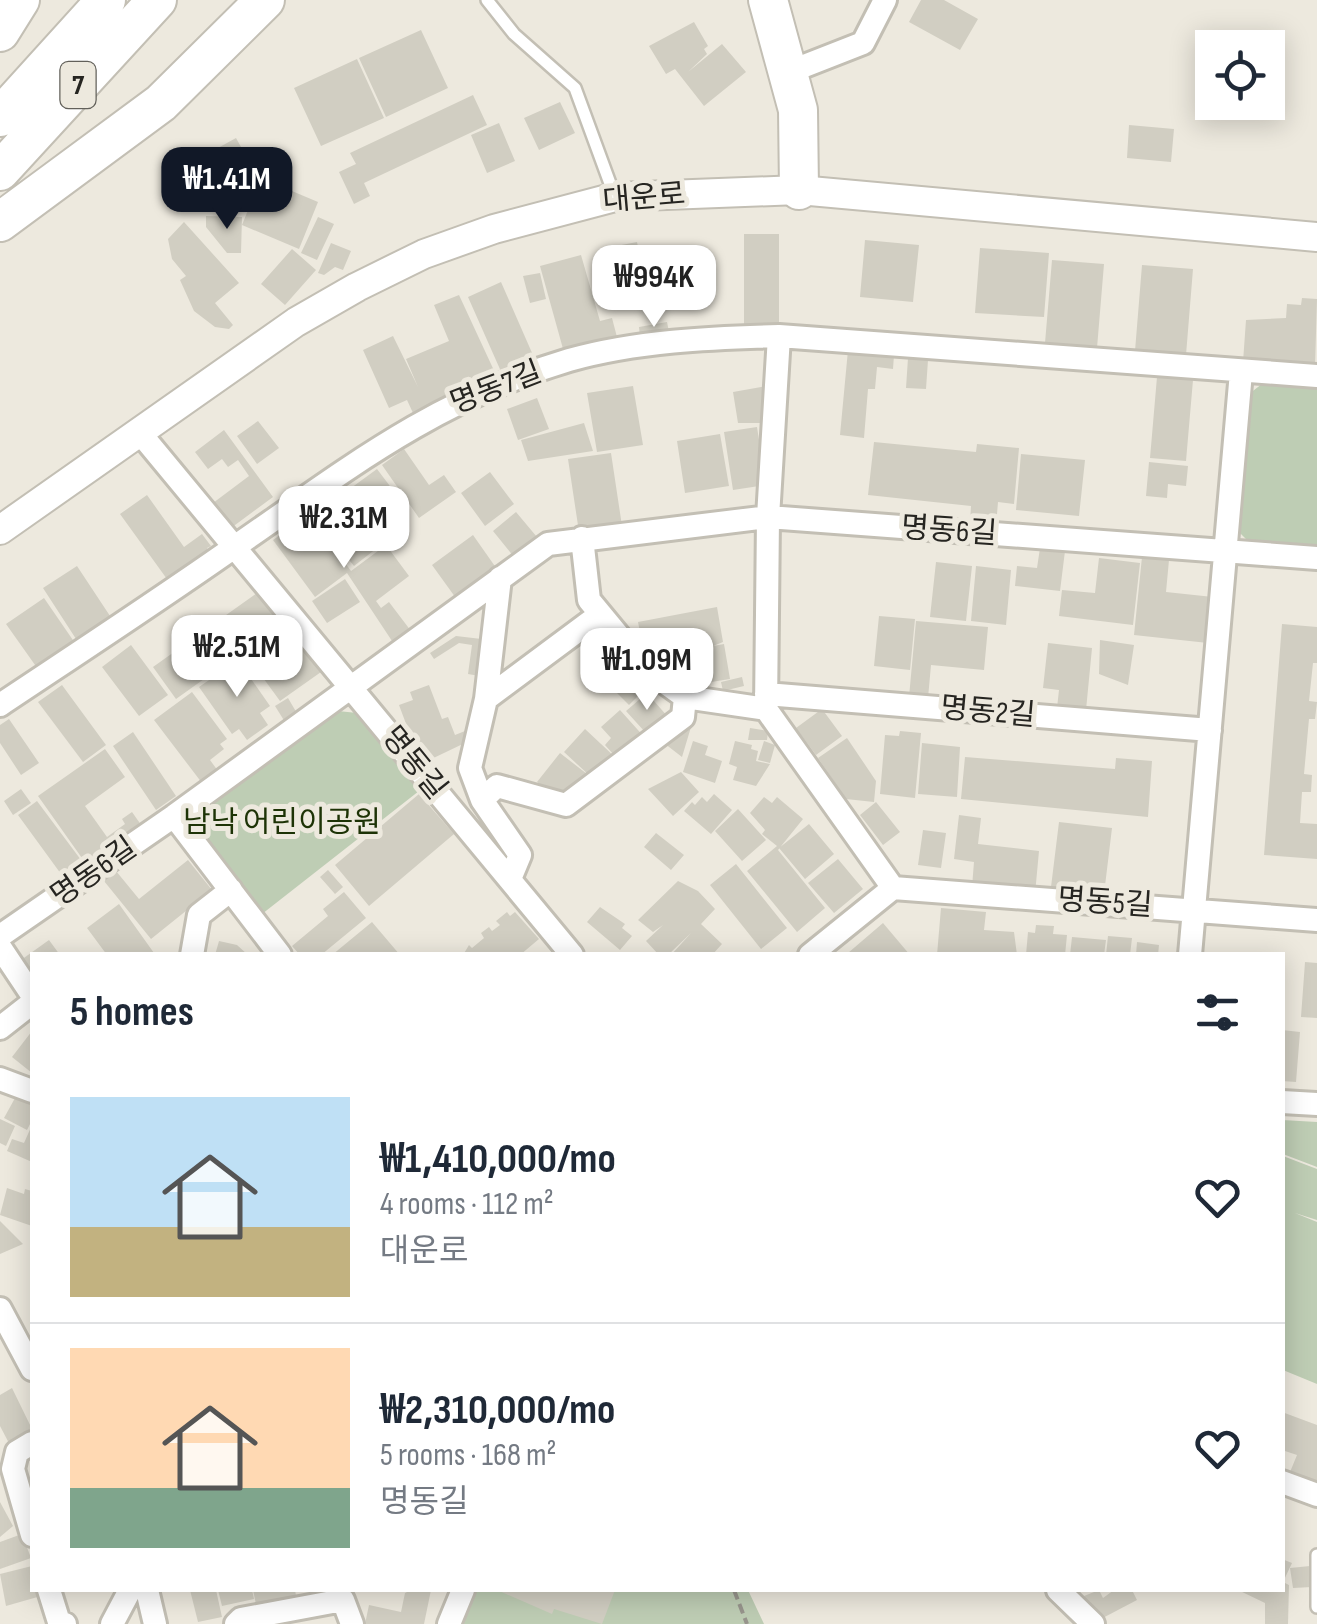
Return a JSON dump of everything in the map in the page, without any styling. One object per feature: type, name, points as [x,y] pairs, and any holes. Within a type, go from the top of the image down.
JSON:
[{"type":"highway","points":[[0,32],[20,0]]},
{"type":"highway","name":"7","points":[[0,117],[106,0]]},
{"type":"highway","name":"7","points":[[0,171],[157,0]]},
{"type":"highway","points":[[0,222],[161,103],[265,0]]},
{"type":"highway","points":[[768,0],[798,110],[800,190]]},
{"type":"street","points":[[790,72],[862,42],[886,0]]},
{"type":"street","name":"대운로","points":[[0,530],[296,322],[357,287],[424,254],[494,229],[615,197],[800,190],[1317,236]]},
{"type":"street","points":[[779,336],[768,518],[766,702],[892,888],[814,952]]},
{"type":"street","name":"명동7길","points":[[0,705],[395,435],[500,384],[570,360],[639,346],[779,336],[1317,376]]},
{"type":"street","points":[[1190,952],[1241,372]]},
{"type":"street","name":"명동길","points":[[140,434],[570,952]]},
{"type":"street","name":"명동6길","points":[[0,936],[174,816],[548,544],[768,518],[1317,558]]},
{"type":"street","points":[[582,538],[589,600],[598,616],[646,669],[685,697],[766,702]]},
{"type":"street","points":[[500,578],[486,699],[470,768],[482,800],[520,855],[510,880]]},
{"type":"street","points":[[486,699],[598,616]]},
{"type":"street","points":[[482,800],[496,786],[566,804],[683,717],[685,697]]},
{"type":"street","name":"명동2길","points":[[766,702],[1210,730]]},
{"type":"street","points":[[174,816],[278,952]]},
{"type":"street","name":"명동5길","points":[[892,888],[1317,920]]},
{"type":"street","points":[[193,952],[199,915],[230,890]]},
{"type":"street","points":[[0,946],[30,992]]},
{"type":"street","points":[[0,1028],[30,1005]]},
{"type":"street","points":[[0,1078],[30,1090]]},
{"type":"street","points":[[1285,1102],[1317,1104]]},
{"type":"street","points":[[0,1309],[30,1365]]},
{"type":"street","points":[[30,1444],[17,1452],[13,1469],[30,1528]]},
{"type":"street","points":[[1285,1483],[1317,1495]]},
{"type":"street","points":[[50,1592],[59,1622],[65,1624]]},
{"type":"street","points":[[112,1624],[129,1592]]},
{"type":"street","points":[[147,1592],[155,1624]]},
{"type":"street","points":[[449,1624],[462,1592]]},
{"type":"street","points":[[1060,1592],[1093,1624]]},
{"type":"street","points":[[236,1624],[241,1619],[346,1595],[352,1624]]},
{"type":"lane","points":[[487,0],[514,34],[575,88],[615,197]]},
{"type":"lane","points":[[1317,1555],[1317,1607]]},
{"type":"path","points":[[735,1592],[748,1624]]},
{"type":"green space","points":[[1267,380],[1317,384],[1317,548],[1250,543],[1238,531],[1249,394]]},
{"type":"green space","name":"남낙 어린이공원","points":[[338,711],[357,713],[419,791],[262,914],[195,829],[198,810]]},
{"type":"green space","points":[[1285,1120],[1317,1122],[1317,1167],[1285,1155]]},
{"type":"green space","points":[[1285,1157],[1317,1169],[1317,1220],[1295,1213],[1317,1222],[1317,1384],[1285,1371]]},
{"type":"green space","points":[[473,1592],[749,1592],[764,1624],[460,1624]]},
{"type":"building","points":[[921,0],[944,0],[978,19],[960,50],[909,22]]},
{"type":"building","points":[[694,22],[708,46],[704,49],[707,54],[688,72],[722,44],[746,72],[704,106],[675,69],[666,74],[649,46]]},
{"type":"building","points":[[421,30],[448,88],[386,117],[359,58]]},
{"type":"building","points":[[357,59],[384,118],[321,146],[294,88]]},
{"type":"building","points":[[473,95],[487,125],[364,183],[370,196],[354,204],[339,172],[356,164],[350,153]]},
{"type":"building","points":[[560,102],[575,133],[539,150],[524,118]]},
{"type":"building","points":[[499,123],[515,161],[487,173],[471,135]]},
{"type":"building","points":[[1129,125],[1174,129],[1171,162],[1127,158]]},
{"type":"building","points":[[236,138],[259,179],[248,186],[251,191],[234,201],[207,154]]},
{"type":"building","points":[[261,178],[318,202],[299,249],[242,225]]},
{"type":"building","points":[[206,216],[242,217],[241,253],[227,253],[206,227]]},
{"type":"building","points":[[318,217],[334,224],[317,260],[301,253]]},
{"type":"building","points":[[184,222],[239,283],[215,303],[233,325],[229,329],[215,327],[194,311],[180,280],[186,276],[172,259],[168,239]]},
{"type":"building","points":[[744,234],[779,234],[779,326],[744,326]]},
{"type":"building","points":[[865,240],[919,245],[913,302],[860,297]]},
{"type":"building","points":[[637,242],[643,271],[608,279],[601,249]]},
{"type":"building","points":[[331,243],[351,251],[343,270],[335,267],[324,275],[318,273]]},
{"type":"building","points":[[980,248],[1049,253],[1044,317],[975,313]]},
{"type":"building","points":[[292,249],[316,270],[285,305],[261,284]]},
{"type":"building","points":[[581,255],[600,321],[612,318],[618,341],[565,356],[540,266]]},
{"type":"building","points":[[1052,260],[1104,264],[1097,348],[1045,343]]},
{"type":"building","points":[[1142,265],[1193,269],[1186,355],[1135,351]]},
{"type":"building","points":[[540,273],[546,299],[530,303],[523,276]]},
{"type":"building","points":[[501,282],[536,362],[503,376],[468,297]]},
{"type":"building","points":[[459,295],[497,377],[413,413],[407,400],[389,408],[363,350],[393,336],[418,387],[406,359],[449,341],[434,305]]},
{"type":"building","points":[[1302,298],[1317,299],[1315,367],[1243,362],[1246,320],[1286,318],[1287,304],[1301,305]]},
{"type":"building","points":[[667,322],[669,332],[640,337],[639,327]]},
{"type":"building","points":[[848,350],[894,355],[893,369],[877,367],[875,389],[868,389],[864,438],[840,435]]},
{"type":"building","points":[[908,358],[928,360],[926,389],[906,388]]},
{"type":"building","points":[[1157,377],[1193,380],[1186,461],[1150,458]]},
{"type":"building","points":[[633,386],[643,445],[597,452],[587,393]]},
{"type":"building","points":[[767,386],[763,423],[738,423],[733,392]]},
{"type":"building","points":[[537,398],[549,429],[518,440],[507,409]]},
{"type":"building","points":[[258,421],[279,448],[257,464],[237,436]]},
{"type":"building","points":[[584,423],[593,451],[528,461],[521,440]]},
{"type":"building","points":[[757,427],[766,485],[733,490],[724,432]]},
{"type":"building","points":[[224,430],[273,497],[231,528],[213,503],[249,476],[238,460],[228,467],[222,459],[208,469],[195,452]]},
{"type":"building","points":[[720,434],[729,486],[685,493],[677,441]]},
{"type":"building","points":[[874,442],[976,452],[977,444],[1019,448],[1014,504],[998,502],[996,526],[970,523],[971,506],[868,495]]},
{"type":"building","points":[[404,449],[429,485],[444,475],[456,492],[419,518],[382,465]]},
{"type":"building","points":[[611,453],[622,526],[579,532],[568,459]]},
{"type":"building","points":[[1021,454],[1085,460],[1079,516],[1016,510]]},
{"type":"building","points":[[1149,462],[1188,466],[1186,486],[1168,484],[1167,498],[1146,496]]},
{"type":"building","points":[[377,469],[405,506],[379,525],[351,488]]},
{"type":"building","points":[[490,472],[514,504],[485,526],[461,493]]},
{"type":"building","points":[[147,495],[184,547],[202,534],[211,546],[207,548],[210,553],[172,586],[120,514]]},
{"type":"building","points":[[362,510],[386,541],[354,566],[329,535]]},
{"type":"building","points":[[516,512],[542,543],[518,562],[493,531]]},
{"type":"building","points":[[309,514],[351,571],[386,545],[409,576],[376,601],[381,608],[389,602],[411,631],[394,644],[347,573],[315,597],[273,540]]},
{"type":"building","points":[[473,535],[499,572],[458,601],[432,565]]},
{"type":"building","points":[[1040,548],[1065,551],[1060,591],[1015,586],[1017,566],[1037,568]]},
{"type":"building","points":[[1142,557],[1169,560],[1166,592],[1213,597],[1208,643],[1134,635]]},
{"type":"building","points":[[1099,558],[1140,563],[1133,625],[1059,616],[1062,590],[1095,593]]},
{"type":"building","points":[[936,562],[972,566],[966,621],[930,617]]},
{"type":"building","points":[[77,566],[112,619],[78,642],[43,588]]},
{"type":"building","points":[[976,566],[1011,570],[1006,625],[971,621]]},
{"type":"building","points":[[345,579],[360,602],[327,623],[312,601]]},
{"type":"building","points":[[257,593],[280,625],[176,699],[153,667]]},
{"type":"building","points":[[44,598],[77,646],[40,672],[6,624]]},
{"type":"building","points":[[717,607],[723,642],[713,646],[724,644],[730,679],[674,688],[668,652],[645,657],[638,622]]},
{"type":"building","points":[[879,616],[915,619],[910,670],[874,666]]},
{"type":"building","points":[[916,621],[988,627],[984,670],[931,665],[928,698],[909,697]]},
{"type":"building","points":[[1282,624],[1317,627],[1317,663],[1313,663],[1309,701],[1317,702],[1315,719],[1309,719],[1304,774],[1312,775],[1311,792],[1302,792],[1300,823],[1317,824],[1317,859],[1264,855]]},
{"type":"building","points":[[288,627],[321,672],[280,701],[247,656]]},
{"type":"building","points":[[456,636],[490,640],[485,677],[468,674],[472,645],[459,643],[434,659],[430,653]]},
{"type":"building","points":[[1100,640],[1134,645],[1128,685],[1099,674]]},
{"type":"building","points":[[1048,643],[1092,648],[1086,710],[1057,708],[1059,690],[1043,688]]},
{"type":"building","points":[[131,645],[168,695],[139,716],[102,667]]},
{"type":"building","points":[[613,647],[650,684],[629,705],[592,668]]},
{"type":"building","points":[[238,660],[270,706],[260,713],[268,725],[247,740],[239,729],[232,734],[199,687]]},
{"type":"building","points":[[742,677],[744,686],[723,691],[721,682]]},
{"type":"building","points":[[62,685],[106,745],[83,762],[38,702]]},
{"type":"building","points":[[429,685],[442,719],[448,717],[455,735],[465,731],[469,741],[421,764],[399,705],[413,700],[410,692]]},
{"type":"building","points":[[192,692],[227,739],[220,744],[224,749],[210,760],[218,771],[202,783],[154,720]]},
{"type":"building","points":[[647,693],[668,717],[645,732],[626,711]]},
{"type":"building","points":[[288,698],[298,715],[285,722],[275,706]]},
{"type":"building","points":[[822,709],[842,736],[816,755],[796,728]]},
{"type":"building","points":[[620,710],[646,739],[620,762],[605,745],[611,738],[601,727]]},
{"type":"building","points":[[9,719],[39,763],[21,775],[0,743],[0,725]]},
{"type":"building","points":[[680,724],[691,727],[682,757],[660,740]]},
{"type":"building","points":[[750,728],[768,731],[767,740],[748,740]]},
{"type":"building","points":[[585,729],[616,758],[591,777],[564,752]]},
{"type":"building","points":[[900,731],[921,733],[915,798],[880,794],[885,735],[899,736]]},
{"type":"building","points":[[133,732],[176,796],[156,810],[113,746]]},
{"type":"building","points":[[847,738],[876,781],[874,802],[846,799],[818,758]]},
{"type":"building","points":[[693,741],[708,746],[705,755],[722,761],[715,783],[683,772]]},
{"type":"building","points":[[735,741],[752,745],[751,749],[758,751],[756,761],[770,764],[756,786],[733,780],[737,767],[729,764]]},
{"type":"building","points":[[764,741],[775,745],[770,763],[758,760]]},
{"type":"building","points":[[922,743],[960,747],[957,797],[918,794]]},
{"type":"building","points":[[105,749],[125,777],[85,806],[107,837],[125,824],[122,819],[132,812],[144,829],[89,868],[38,796]]},
{"type":"building","points":[[560,753],[587,774],[565,803],[537,782]]},
{"type":"building","points":[[965,757],[1115,769],[1116,758],[1152,761],[1148,817],[961,799]]},
{"type":"building","points":[[681,772],[699,792],[673,816],[648,789]]},
{"type":"building","points":[[21,789],[31,803],[13,815],[4,801]]},
{"type":"building","points":[[419,794],[454,834],[369,906],[335,865]]},
{"type":"building","points":[[714,794],[732,810],[711,834],[684,811],[692,802],[695,805],[702,797],[707,802]]},
{"type":"building","points":[[764,797],[772,803],[777,797],[803,819],[778,850],[825,908],[797,932],[747,871],[777,846],[762,834],[765,830],[750,813]]},
{"type":"building","points":[[37,801],[81,860],[61,874],[18,815]]},
{"type":"building","points":[[876,802],[900,832],[883,845],[860,815]]},
{"type":"building","points":[[738,809],[766,840],[742,861],[715,831]]},
{"type":"building","points":[[959,815],[981,818],[978,844],[1039,851],[1035,894],[972,887],[974,862],[954,859]]},
{"type":"building","points":[[1059,822],[1112,828],[1104,894],[1051,887]]},
{"type":"building","points":[[809,824],[834,854],[805,879],[779,848]]},
{"type":"building","points":[[923,830],[946,833],[941,868],[918,865]]},
{"type":"building","points":[[656,833],[684,855],[671,870],[644,847]]},
{"type":"building","points":[[838,859],[863,889],[834,913],[808,883]]},
{"type":"building","points":[[188,860],[212,890],[151,939],[104,881],[116,871],[139,899]]},
{"type":"building","points":[[736,864],[787,928],[761,949],[710,885]]},
{"type":"building","points":[[328,870],[343,887],[335,894],[320,877]]},
{"type":"building","points":[[678,881],[698,891],[715,909],[701,924],[722,944],[715,952],[674,952],[691,933],[671,952],[656,952],[646,941],[663,925],[653,932],[638,920]]},
{"type":"building","points":[[344,892],[366,918],[325,952],[297,952],[292,946],[328,916],[323,909]]},
{"type":"building","points":[[119,904],[153,952],[105,952],[87,928]]},
{"type":"building","points":[[600,907],[625,924],[622,928],[632,936],[620,950],[587,922]]},
{"type":"building","points":[[941,908],[986,912],[984,930],[1014,932],[1017,952],[937,952]]},
{"type":"building","points":[[507,912],[510,916],[515,912],[539,939],[524,952],[465,952],[469,945],[472,948],[484,938],[481,933],[500,925],[496,921]]},
{"type":"building","points":[[372,922],[397,952],[336,952]]},
{"type":"building","points":[[883,923],[907,952],[849,952]]},
{"type":"building","points":[[1036,925],[1054,926],[1053,934],[1067,935],[1065,952],[1026,952],[1028,932],[1035,933]]},
{"type":"building","points":[[1108,936],[1132,938],[1130,952],[1106,952]]},
{"type":"building","points":[[1072,937],[1106,940],[1104,952],[1070,952]]},
{"type":"building","points":[[49,940],[58,952],[32,952]]},
{"type":"building","points":[[219,941],[237,945],[245,952],[216,952]]},
{"type":"building","points":[[1137,942],[1159,945],[1158,952],[1136,952]]},
{"type":"building","points":[[30,954],[30,973],[21,960]]},
{"type":"building","points":[[1305,962],[1317,963],[1317,1018],[1301,1017]]},
{"type":"building","points":[[1285,1030],[1300,1032],[1296,1082],[1285,1081]]},
{"type":"building","points":[[30,1034],[30,1071],[12,1057]]},
{"type":"building","points":[[20,1089],[30,1095],[27,1130],[4,1118]]},
{"type":"building","points":[[0,1119],[15,1126],[6,1146],[0,1143]]},
{"type":"building","points":[[30,1130],[30,1161],[7,1151],[12,1139],[24,1143]]},
{"type":"building","points":[[7,1188],[24,1194],[25,1189],[30,1190],[30,1225],[0,1215]]},
{"type":"building","points":[[0,1221],[23,1244],[0,1254]]},
{"type":"building","points":[[12,1388],[30,1425],[30,1431],[11,1447],[0,1426],[0,1395]]},
{"type":"building","points":[[1285,1413],[1317,1425],[1317,1487],[1288,1477],[1297,1455],[1285,1451]]},
{"type":"building","points":[[0,1502],[13,1526],[0,1537]]},
{"type":"building","points":[[22,1534],[30,1558],[0,1569],[0,1542]]},
{"type":"building","points":[[30,1566],[30,1592],[40,1592],[41,1596],[6,1606],[0,1574]]},
{"type":"building","points":[[1310,1566],[1312,1587],[1293,1588],[1290,1568]]},
{"type":"building","points":[[1285,1583],[1289,1585],[1288,1624],[1265,1624],[1265,1603],[1242,1592],[1285,1592]]},
{"type":"building","points":[[190,1592],[216,1592],[222,1617],[198,1622]]},
{"type":"building","points":[[218,1592],[252,1592],[254,1599],[222,1606]]},
{"type":"building","points":[[253,1592],[295,1592],[297,1601],[257,1609]]},
{"type":"building","points":[[431,1592],[424,1624],[365,1624],[369,1605],[401,1612],[405,1593]]},
{"type":"building","points":[[502,1592],[614,1592],[602,1624],[554,1609],[552,1614]]},
{"type":"building","points":[[1100,1592],[1103,1598],[1111,1592],[1133,1592],[1137,1600],[1097,1621],[1084,1596]]}]
